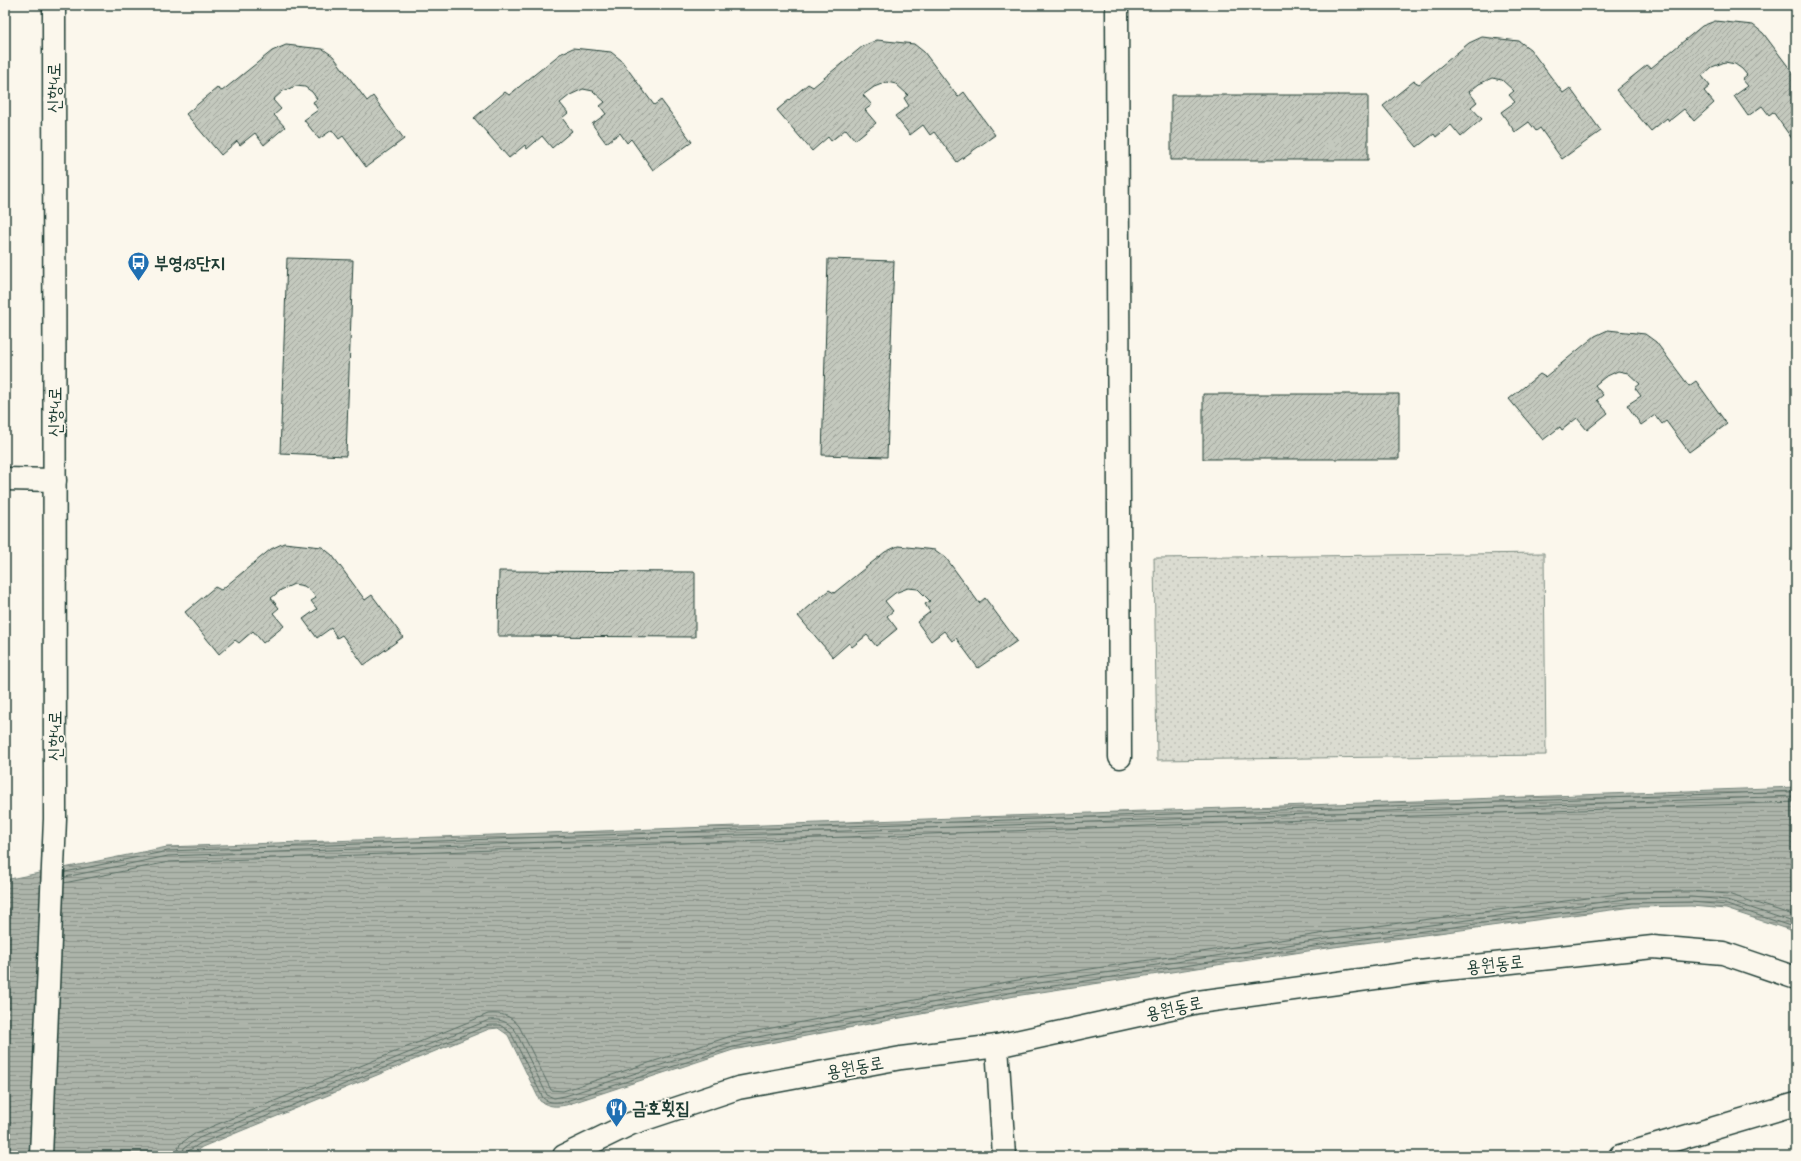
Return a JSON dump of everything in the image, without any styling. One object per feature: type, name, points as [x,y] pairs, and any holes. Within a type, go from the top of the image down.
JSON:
[{"type":"main road","name":"신항4로","points":[[41,1156],[55,819],[54,5]]},
{"type":"main road","points":[[1117,5],[1120,757]]},
{"type":"main road","points":[[5,479],[55,480]]},
{"type":"main road","name":"용원동로","points":[[564,1156],[630,1124],[738,1088],[900,1058],[997,1046],[1198,1002],[1419,972],[1653,947],[1723,954],[1796,978]]},
{"type":"main road","points":[[997,1046],[1004,1156]]},
{"type":"main road","points":[[1620,1156],[1796,1104]]},
{"type":"shaded area","points":[[1544,553],[1546,755],[1157,760],[1154,558]]},
{"type":"water","points":[[1796,787],[1796,932],[1726,909],[1691,906],[1633,907],[1334,947],[1015,996],[733,1050],[559,1106],[553,1106],[540,1101],[508,1035],[498,1028],[489,1029],[202,1147],[189,1156],[5,1156],[5,880],[167,847]]},
{"type":"building","points":[[1715,21],[1753,25],[1763,33],[1796,77],[1795,143],[1773,112],[1769,115],[1762,106],[1748,116],[1734,96],[1748,86],[1742,79],[1747,75],[1735,64],[1725,62],[1712,67],[1702,76],[1710,86],[1704,91],[1714,103],[1694,121],[1684,109],[1669,121],[1667,118],[1651,131],[1616,90],[1647,65],[1651,68],[1702,26]]},
{"type":"building","points":[[1482,37],[1519,41],[1530,49],[1563,93],[1570,88],[1601,131],[1562,159],[1540,128],[1536,131],[1529,122],[1515,132],[1501,112],[1515,102],[1509,95],[1514,91],[1502,80],[1492,78],[1479,84],[1469,92],[1477,102],[1471,107],[1482,119],[1461,137],[1451,125],[1436,137],[1434,134],[1417,147],[1383,106],[1414,81],[1419,84],[1469,43]]},
{"type":"building","points":[[877,40],[914,44],[924,52],[958,97],[964,92],[995,135],[957,162],[934,132],[930,135],[923,125],[910,135],[895,116],[909,106],[904,98],[908,95],[896,84],[887,82],[874,87],[863,95],[872,105],[865,110],[876,123],[855,140],[846,129],[831,141],[828,137],[812,151],[777,110],[808,84],[813,87],[863,46]]},
{"type":"building","points":[[286,45],[323,49],[333,56],[367,101],[373,96],[404,139],[366,167],[343,136],[339,139],[332,130],[319,139],[304,120],[318,110],[313,102],[317,99],[312,92],[305,87],[296,86],[283,91],[273,100],[281,109],[274,115],[285,127],[264,145],[255,133],[240,145],[237,141],[221,155],[186,114],[217,88],[222,91],[272,51]]},
{"type":"building","points":[[573,48],[611,52],[621,60],[654,105],[661,100],[692,142],[653,170],[631,139],[627,143],[620,133],[606,143],[592,124],[606,114],[600,106],[605,102],[593,91],[583,89],[570,95],[560,103],[568,113],[562,118],[572,131],[552,148],[542,136],[527,149],[525,145],[509,158],[474,118],[505,92],[509,95],[560,54]]},
{"type":"building","points":[[1171,95],[1368,95],[1368,160],[1171,160]]},
{"type":"building","points":[[287,258],[353,260],[346,456],[280,453]]},
{"type":"building","points":[[828,259],[894,261],[887,457],[822,455]]},
{"type":"building","points":[[1608,330],[1645,334],[1656,342],[1689,386],[1696,381],[1727,424],[1689,452],[1666,421],[1662,424],[1655,415],[1641,425],[1627,405],[1641,396],[1635,388],[1640,384],[1628,373],[1618,371],[1605,377],[1595,385],[1603,395],[1597,400],[1608,413],[1587,430],[1577,418],[1562,430],[1560,427],[1543,440],[1509,399],[1540,374],[1545,377],[1595,336]]},
{"type":"building","points":[[1203,394],[1399,394],[1399,459],[1203,459]]},
{"type":"building","points":[[284,543],[322,547],[332,555],[365,600],[372,595],[403,637],[364,665],[342,635],[337,638],[331,628],[317,638],[303,619],[317,609],[311,601],[316,598],[311,591],[304,586],[294,584],[281,590],[271,598],[279,608],[273,613],[284,626],[263,643],[253,631],[239,643],[235,640],[219,654],[185,612],[215,587],[221,590],[271,549]]},
{"type":"building","points":[[898,546],[935,550],[946,558],[979,603],[985,598],[1017,641],[978,668],[956,638],[952,641],[944,631],[931,641],[917,622],[930,612],[925,604],[930,601],[918,589],[908,588],[895,593],[885,601],[893,611],[887,616],[897,629],[876,646],[867,635],[852,647],[849,643],[833,657],[798,616],[829,590],[834,593],[885,552]]},
{"type":"building","points":[[499,571],[695,572],[695,637],[498,636]]},
{"type":"place","name":"부영13단지","points":[[139,282]]},
{"type":"place","name":"금호횟집","points":[[616,1128]]}]
